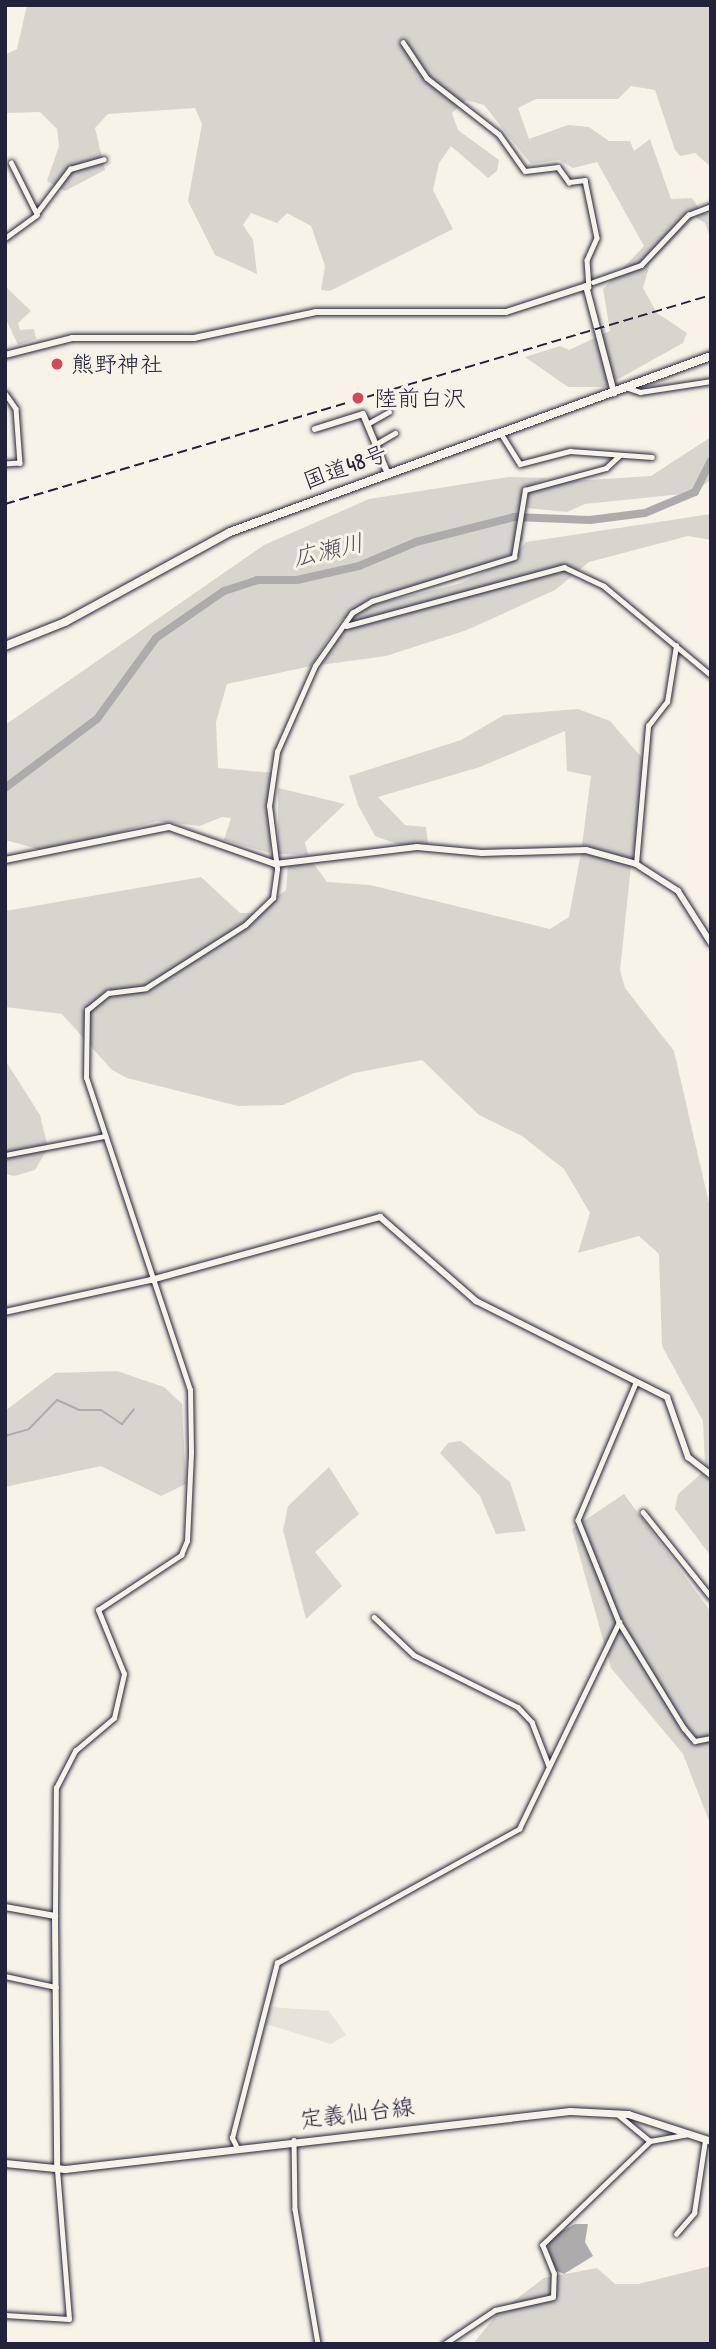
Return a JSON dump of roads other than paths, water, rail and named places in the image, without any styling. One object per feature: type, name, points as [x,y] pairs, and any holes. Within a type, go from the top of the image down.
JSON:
[{"type":"highway","name":"国道48号","points":[[5,646],[65,622],[204,543],[387,471],[502,435],[711,356]]},
{"type":"main road","name":"定義仙台線","points":[[5,2163],[57,2169],[459,2119],[615,2112],[708,2140]]},
{"type":"street","points":[[403,42],[427,78],[499,134],[525,171],[558,167],[569,182],[585,180],[597,238],[587,260],[614,393]]},
{"type":"street","points":[[5,238],[37,215],[41,201],[70,169],[104,159]]},
{"type":"street","points":[[11,163],[37,215]]},
{"type":"street","points":[[5,355],[57,340],[186,339],[329,311],[506,312],[591,285],[641,265],[688,215],[711,206]]},
{"type":"street","points":[[628,388],[640,392],[711,381]]},
{"type":"street","points":[[5,393],[16,409],[20,463],[5,464]]},
{"type":"street","points":[[367,424],[389,412]]},
{"type":"street","points":[[315,429],[362,414],[387,471]]},
{"type":"street","points":[[376,444],[395,433]]},
{"type":"street","points":[[502,435],[520,464],[570,451],[604,449],[619,456],[652,457]]},
{"type":"street","points":[[5,2315],[69,2319],[57,2169],[56,1788],[75,1751],[114,1718],[124,1674],[98,1610],[168,1568],[187,1541],[190,1390],[151,1280],[85,1074],[87,1010],[108,993],[146,988],[245,925],[273,898],[275,864],[269,806],[277,752],[314,666],[345,626],[372,601],[507,560],[520,547],[521,495],[555,477],[611,466],[619,456]]},
{"type":"street","points":[[345,626],[564,567],[604,586],[711,675]]},
{"type":"street","points":[[636,864],[648,726],[667,702],[676,646]]},
{"type":"street","points":[[5,860],[182,827],[233,853],[275,864],[427,847],[482,853],[586,850],[636,864],[684,897],[711,943]]},
{"type":"street","points":[[5,1155],[105,1136]]},
{"type":"street","points":[[5,1311],[151,1280],[380,1217],[476,1301],[670,1401],[688,1457],[711,1475]]},
{"type":"street","points":[[636,1383],[578,1515],[619,1622],[684,1728],[695,1741],[711,1738]]},
{"type":"street","points":[[643,1512],[711,1597]]},
{"type":"street","points":[[374,1617],[414,1655],[518,1707],[532,1722],[550,1766]]},
{"type":"street","points":[[236,2146],[232,2138],[277,1963],[519,1829],[619,1622]]},
{"type":"street","points":[[5,1907],[55,1916]]},
{"type":"street","points":[[5,1976],[57,1987]]},
{"type":"street","points":[[615,2112],[650,2141]]},
{"type":"street","points":[[444,2344],[495,2310],[553,2297],[554,2274],[542,2245],[650,2141],[690,2134]]},
{"type":"street","points":[[294,2140],[295,2209],[318,2344]]},
{"type":"street","points":[[676,2234],[694,2213],[708,2140]]},
{"type":"waterway","name":"広瀬川","points":[[5,788],[97,719],[156,638],[224,591],[257,580],[297,580],[359,566],[416,542],[514,517],[590,520],[645,513],[695,492],[711,461]]},
{"type":"waterway","points":[[5,1436],[29,1429],[57,1400],[79,1410],[101,1410],[122,1424],[134,1409]]},
{"type":"railway","points":[[5,504],[711,295]]},
{"type":"place","name":"熊野神社","points":[[57,364]]},
{"type":"place","name":"陸前白沢","points":[[358,398]]}]
